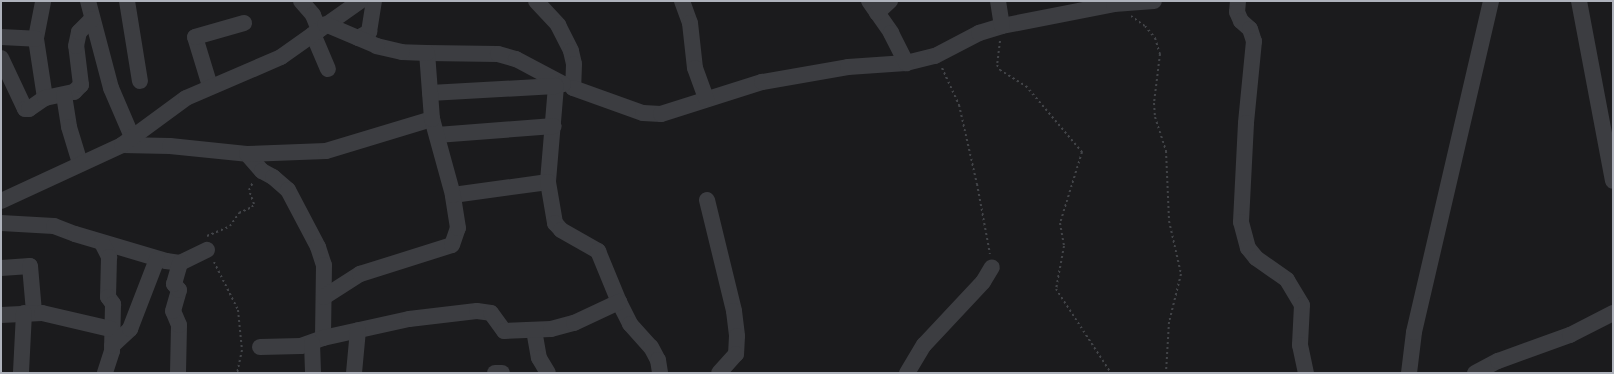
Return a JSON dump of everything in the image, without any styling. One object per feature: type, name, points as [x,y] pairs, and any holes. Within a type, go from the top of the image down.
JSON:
[{"type":"street","points":[[88,1],[127,141]]},
{"type":"street","points":[[127,1],[140,81]]},
{"type":"street","points":[[1,202],[37,187],[80,163],[127,141],[186,98],[210,86],[252,71],[281,57],[360,1]]},
{"type":"street","points":[[358,38],[369,32],[374,1]]},
{"type":"street","points":[[536,1],[558,25],[571,51],[574,64],[564,86],[554,126],[548,182],[555,223],[561,230],[598,252],[618,302],[630,324],[651,347],[658,360],[660,373]]},
{"type":"street","points":[[682,1],[690,24],[695,68],[706,99]]},
{"type":"street","points":[[890,1],[873,7],[906,63]]},
{"type":"street","points":[[998,1],[1002,26]]},
{"type":"street","points":[[319,30],[358,38],[377,46],[402,52],[498,54],[516,59],[564,86],[643,113],[661,114],[762,82],[848,67],[906,63],[935,56],[979,32],[1002,26],[1113,3],[1155,1]]},
{"type":"street","points":[[1238,1],[1237,12],[1241,21],[1250,29],[1254,41],[1246,123],[1240,222],[1248,248],[1256,258],[1287,280],[1302,305],[1300,345],[1306,373]]},
{"type":"street","points":[[1409,373],[1414,332],[1491,1]]},
{"type":"street","points":[[1579,1],[1613,181]]},
{"type":"street","points":[[42,2],[36,38],[45,98]]},
{"type":"street","points":[[303,2],[313,15],[319,30],[328,68]]},
{"type":"street","points":[[3,66],[24,108],[29,109],[45,98],[74,92],[81,85],[77,39],[78,32],[92,19]]},
{"type":"street","points":[[210,86],[195,37],[244,23]]},
{"type":"street","points":[[1,37],[36,38]]},
{"type":"street","points":[[324,297],[360,274],[452,245],[458,228],[453,195],[432,119],[427,53]]},
{"type":"street","points":[[430,93],[564,86]]},
{"type":"street","points":[[64,95],[69,128],[80,163]]},
{"type":"street","points":[[127,141],[247,154],[326,151],[432,119]]},
{"type":"street","points":[[437,135],[554,126]]},
{"type":"street","points":[[247,154],[262,171],[273,177],[288,190],[318,247],[326,278],[313,373]]},
{"type":"street","points":[[453,195],[548,182]]},
{"type":"street","points":[[707,200],[733,305],[737,336],[736,354],[719,373]]},
{"type":"street","points":[[1,223],[54,226],[102,243],[157,259],[180,262],[207,250]]},
{"type":"street","points":[[102,243],[109,257],[108,297],[113,304],[110,329],[112,346],[104,373]]},
{"type":"street","points":[[112,346],[130,329],[157,259]]},
{"type":"street","points":[[178,373],[179,322],[173,311],[179,290],[174,284],[180,262]]},
{"type":"street","points":[[1,268],[30,266],[29,313],[23,373]]},
{"type":"street","points":[[907,373],[924,345],[983,282],[992,267]]},
{"type":"street","points":[[260,347],[292,347],[409,318],[477,311],[491,313],[504,331],[534,330],[574,323],[618,302]]},
{"type":"street","points":[[1,315],[29,313],[110,329]]},
{"type":"street","points":[[1475,373],[1498,361],[1570,335],[1613,313]]},
{"type":"street","points":[[354,373],[358,330]]},
{"type":"street","points":[[534,330],[539,358],[548,373]]},
{"type":"street","points":[[496,373],[502,373]]},
{"type":"path","points":[[1113,3],[1145,26],[1155,38],[1160,54],[1154,103],[1155,117],[1166,151],[1169,221],[1182,274],[1169,322],[1166,373]]},
{"type":"path","points":[[1002,26],[997,65],[1000,70],[1026,86],[1082,152],[1060,223],[1064,246],[1056,289],[1111,373]]},
{"type":"path","points":[[935,56],[959,105],[977,184],[992,267]]},
{"type":"path","points":[[237,373],[242,350],[238,310],[207,250],[205,237],[230,226],[239,213],[252,207],[254,204],[249,190],[262,171]]}]
